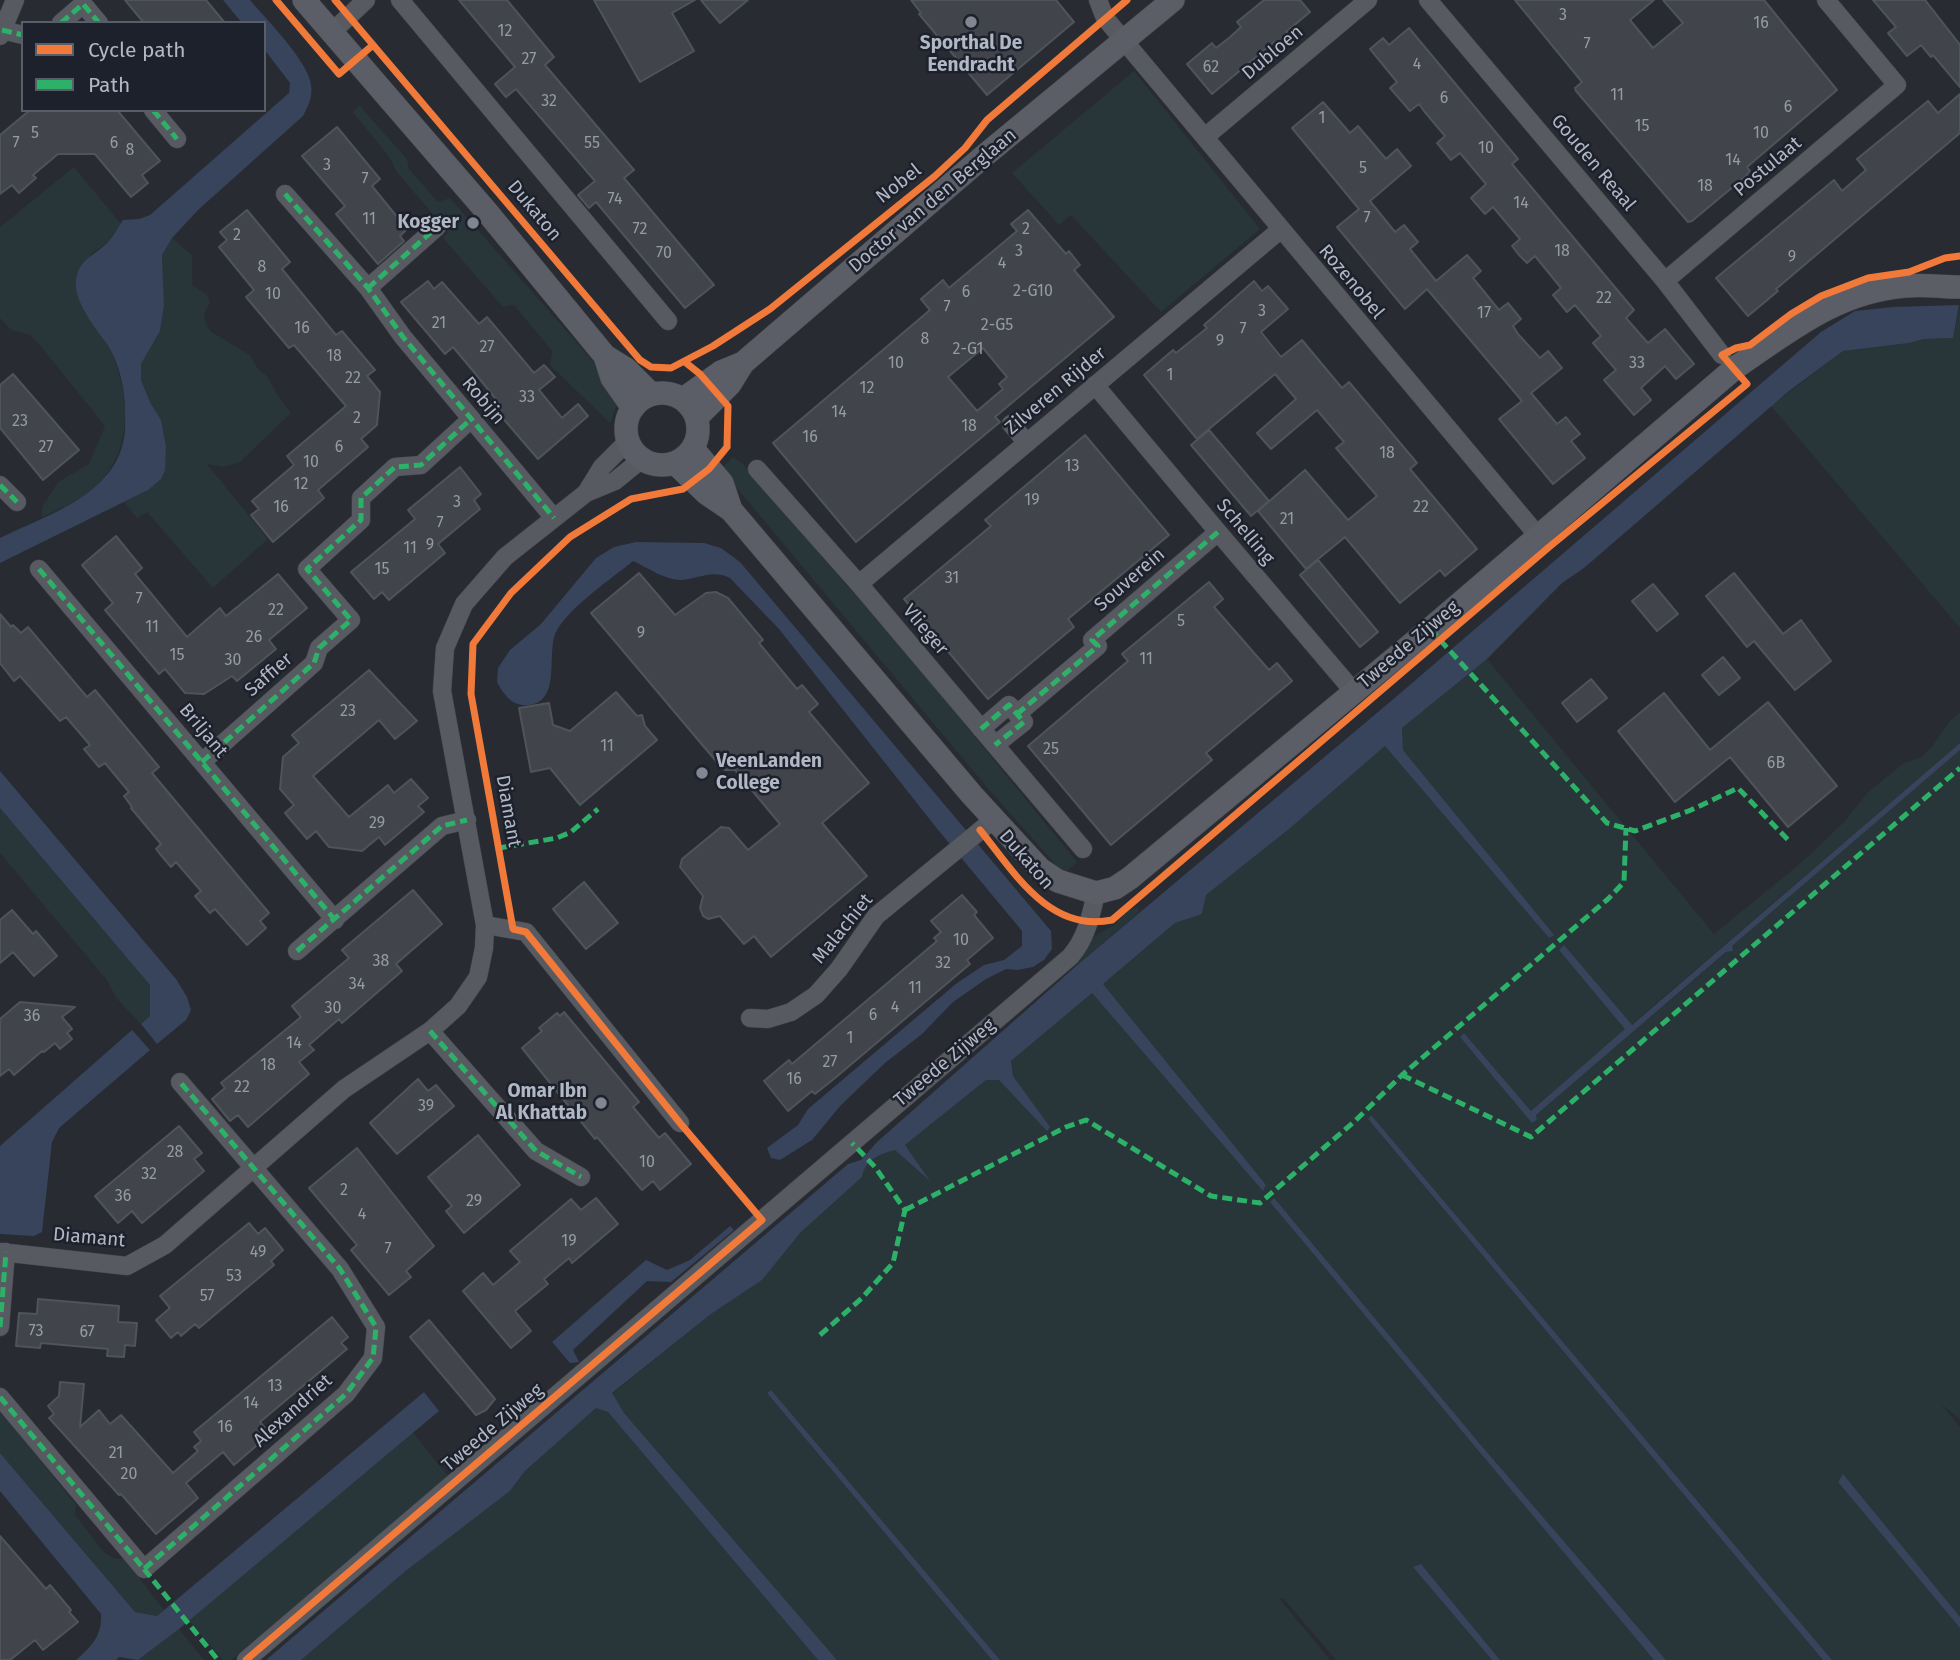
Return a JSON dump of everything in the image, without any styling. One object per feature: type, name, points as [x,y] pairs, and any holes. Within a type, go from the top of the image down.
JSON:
[{"type":"street","points":[[15,0],[1,33],[21,35]]},
{"type":"street","name":"Dukaton","points":[[304,0],[487,212],[605,356],[612,378],[642,401]]},
{"type":"street","points":[[332,32],[366,0]]},
{"type":"street","points":[[400,0],[668,321]]},
{"type":"street","points":[[1098,0],[1105,18],[1124,41]]},
{"type":"street","name":"Doctor van den Berglaan","points":[[690,408],[730,384],[743,363],[984,156],[1173,0]]},
{"type":"street","name":"Dubloen","points":[[1205,137],[1368,0]]},
{"type":"street","name":"Gouden Reaal","points":[[1428,0],[1665,281],[1729,362]]},
{"type":"street","name":"Postulaat","points":[[1665,281],[1897,85],[1826,0]]},
{"type":"street","points":[[63,21],[83,4],[97,21]]},
{"type":"street","name":"Rozenobel","points":[[1124,41],[1539,537]]},
{"type":"street","points":[[155,112],[177,139]]},
{"type":"street","name":"Robijn","points":[[285,194],[368,288],[403,337],[554,518]]},
{"type":"street","points":[[368,288],[437,227]]},
{"type":"street","name":"Zilveren Rijder","points":[[859,584],[1280,230]]},
{"type":"street","name":"Tweede Zijweg","points":[[246,1660],[1070,957],[1078,948],[1089,921],[1096,893],[1115,888],[1130,878],[1539,537],[1603,492],[1729,362],[1823,309],[1858,295],[1906,286],[1960,287]]},
{"type":"street","name":"Schelling","points":[[1095,385],[1217,533],[1354,692]]},
{"type":"street","points":[[673,394],[690,408],[698,439],[684,456],[664,465],[652,464],[635,450],[626,430],[627,418],[642,401],[673,394]]},
{"type":"street","name":"Saffier","points":[[202,762],[314,663],[319,648],[351,620],[307,569],[361,520],[361,498],[395,467],[421,465],[471,419]]},
{"type":"street","points":[[1012,424],[1027,443]]},
{"type":"street","name":"Diamant","points":[[3,1252],[127,1266],[165,1245],[344,1089],[430,1031],[458,1006],[478,977],[485,925],[442,691],[445,648],[464,604],[505,558],[586,493],[602,467],[635,450]]},
{"type":"street","name":"Dukaton","points":[[684,456],[706,493],[731,510],[993,820],[1040,869],[1058,881],[1096,893]]},
{"type":"street","name":"Vlieger","points":[[757,469],[859,584],[1083,849]]},
{"type":"street","points":[[0,485],[17,502]]},
{"type":"street","name":"Souverein","points":[[1017,714],[1098,646],[1092,640],[1217,533]]},
{"type":"street","name":"Briljant","points":[[39,569],[335,920]]},
{"type":"street","name":"Souverein","points":[[981,729],[1009,705],[1024,722],[995,745]]},
{"type":"street","points":[[297,951],[442,826],[467,820]]},
{"type":"street","name":"Malachiet","points":[[750,1018],[768,1018],[791,1012],[816,995],[839,969],[876,916],[993,820]]},
{"type":"street","points":[[485,925],[526,932],[680,1124]]},
{"type":"street","points":[[430,1031],[536,1151],[582,1177]]},
{"type":"street","name":"Alexandriet","points":[[0,1397],[144,1569],[346,1394],[373,1358],[376,1326],[340,1269],[180,1082]]},
{"type":"street","points":[[0,1327],[3,1252]]},
{"type":"shaded area","points":[[1134,71],[1260,229],[1161,312],[1071,215],[1059,225],[1012,173]]},
{"type":"shaded area","points":[[359,105],[407,159],[409,169],[438,202],[450,198],[591,359],[620,396],[610,423],[550,365],[552,351],[514,305],[503,307],[443,238],[448,232],[396,171],[390,158],[353,112]]},
{"type":"shaded area","points":[[74,167],[121,224],[109,241],[89,257],[78,294],[87,316],[110,350],[117,369],[123,389],[124,428],[120,448],[101,481],[85,495],[42,517],[42,507],[58,482],[89,464],[105,426],[39,344],[30,335],[11,330],[0,318],[0,227]]},
{"type":"shaded area","points":[[172,238],[192,255],[192,285],[206,294],[210,302],[204,314],[206,325],[211,332],[250,355],[291,413],[240,462],[224,467],[207,464],[268,539],[213,588],[147,512],[137,518],[124,502],[148,490],[166,446],[161,420],[141,380],[141,364],[160,331],[164,306],[162,255]]},
{"type":"shaded area","points":[[1960,305],[1960,628],[1771,406],[1843,351],[1924,339],[1953,338]]},
{"type":"shaded area","points":[[733,457],[743,464],[941,695],[1077,862],[1066,872],[1055,864],[990,791],[721,469]]},
{"type":"shaded area","points":[[1487,659],[1714,934],[1802,862],[1845,821],[1868,792],[1904,763],[1921,757],[1931,748],[1949,722],[1960,712],[1960,743],[1631,1025],[1565,946],[1559,950],[1626,1029],[1531,1111],[1464,1033],[1460,1037],[1533,1123],[1537,1120],[1536,1115],[1729,952],[1732,946],[1960,750],[1960,1419],[1941,1404],[1960,1427],[1960,1617],[1843,1475],[1838,1482],[1960,1628],[1960,1660],[1832,1660],[1371,1116],[1368,1119],[1823,1660],[1666,1660],[1271,1201],[1654,1660],[1500,1660],[1421,1564],[1414,1567],[1492,1660],[1336,1660],[1283,1598],[1280,1599],[1330,1660],[1000,1660],[770,1390],[767,1393],[992,1660],[837,1660],[624,1413],[612,1394],[711,1314],[762,1280],[801,1232],[862,1177],[866,1166],[874,1159],[895,1150],[927,1178],[905,1145],[986,1080],[999,1080],[1047,1130],[1049,1127],[1013,1076],[1011,1061],[1092,993],[1263,1190],[1266,1185],[1102,985],[1175,923],[1202,914],[1206,895],[1289,829],[1385,746],[1549,938],[1553,935],[1403,750],[1402,728]]},
{"type":"shaded area","points":[[0,808],[150,985],[150,1016],[141,1024],[117,999],[106,979],[0,853]]},
{"type":"shaded area","points":[[1138,907],[1139,912],[1075,967],[1094,936],[1114,925],[1128,911]]},
{"type":"shaded area","points":[[596,1408],[608,1412],[818,1660],[301,1660],[407,1570],[510,1491],[525,1471]]},
{"type":"shaded area","points":[[0,1409],[76,1505],[75,1515],[103,1551],[113,1558],[125,1559],[164,1610],[157,1616],[135,1612],[0,1453]]},
{"type":"shaded area","points":[[413,1433],[449,1477],[231,1660],[223,1660],[188,1620]]},
{"type":"shaded area","points":[[179,1629],[204,1660],[138,1660]]},
{"type":"water","points":[[223,0],[250,0],[286,41],[308,76],[311,85],[310,101],[303,116],[198,210],[172,238],[162,255],[164,306],[160,331],[141,364],[141,380],[161,420],[166,446],[165,470],[161,479],[148,490],[0,563],[0,538],[57,512],[93,489],[107,475],[118,458],[124,438],[125,403],[120,376],[111,351],[79,301],[76,281],[81,267],[110,240],[123,220],[150,215],[289,93],[290,83],[266,52],[266,21],[240,21]]},
{"type":"water","points":[[1959,305],[1953,338],[1924,339],[1843,351],[1789,391],[1584,568],[1562,583],[1487,659],[1402,728],[1403,750],[1554,935],[1549,938],[1385,746],[1289,829],[1206,895],[1202,914],[1175,923],[1103,984],[1266,1185],[1263,1191],[1092,993],[1011,1061],[1013,1076],[1050,1127],[1047,1131],[999,1080],[986,1080],[905,1145],[930,1181],[895,1150],[874,1159],[866,1166],[862,1177],[801,1232],[762,1280],[711,1314],[612,1393],[624,1413],[837,1660],[818,1660],[608,1412],[596,1408],[525,1471],[510,1491],[407,1570],[301,1660],[266,1660],[848,1164],[861,1160],[877,1142],[1075,967],[1397,696],[1821,332],[1855,311]]},
{"type":"water","points":[[636,542],[704,543],[721,548],[740,562],[1051,931],[1052,949],[1044,960],[1033,967],[1006,969],[953,1002],[922,1034],[885,1063],[841,1105],[812,1140],[780,1160],[771,1158],[767,1148],[798,1125],[808,1109],[957,983],[984,965],[1004,960],[1022,946],[1022,931],[779,629],[730,578],[711,574],[675,579],[633,561],[582,602],[557,630],[552,649],[550,685],[546,694],[529,705],[518,704],[509,699],[497,682],[498,668],[510,650],[541,624],[596,558],[614,547]]},
{"type":"water","points":[[1960,743],[1960,750],[1732,946],[1733,951],[1726,952],[1536,1115],[1537,1120],[1532,1123],[1460,1037],[1464,1033],[1531,1111],[1625,1029],[1559,950],[1564,945],[1632,1025]]},
{"type":"water","points":[[0,771],[176,979],[187,997],[191,1010],[186,1020],[157,1044],[141,1024],[150,1016],[150,985],[0,808]]},
{"type":"water","points":[[132,1030],[150,1050],[59,1128],[52,1142],[42,1232],[34,1236],[0,1234],[0,1146]]},
{"type":"water","points":[[1371,1115],[1832,1660],[1823,1660],[1368,1119]]},
{"type":"water","points":[[1274,1198],[1666,1660],[1654,1660],[1270,1202]]},
{"type":"water","points":[[730,1226],[734,1230],[671,1282],[647,1281],[573,1350],[579,1362],[570,1363],[552,1342],[646,1260],[667,1270],[690,1260]]},
{"type":"water","points":[[771,1390],[1000,1660],[992,1660],[767,1393]]},
{"type":"water","points":[[424,1392],[439,1411],[179,1629],[138,1660],[119,1657],[116,1660],[76,1660],[95,1640],[100,1629],[101,1614],[0,1491],[0,1453],[135,1612],[157,1616]]},
{"type":"water","points":[[1843,1474],[1960,1617],[1960,1628],[1838,1482]]},
{"type":"water","points":[[1421,1564],[1500,1660],[1492,1660],[1413,1567]]},
{"type":"building","points":[[125,0],[206,0],[223,21],[142,21]]},
{"type":"building","points":[[459,0],[507,0],[554,57],[545,65],[634,170],[624,178],[714,285],[685,308],[596,202],[589,208],[578,195],[595,181],[516,89],[506,97],[495,84],[515,67]]},
{"type":"building","points":[[594,0],[695,0],[672,13],[694,51],[640,82]]},
{"type":"building","points":[[701,0],[748,0],[720,23]]},
{"type":"building","points":[[911,0],[1056,0],[1074,22],[987,95],[919,14],[921,13]]},
{"type":"building","points":[[1264,0],[1300,0],[1310,12],[1286,32],[1289,35],[1277,45],[1274,42],[1212,94],[1187,64],[1212,43],[1216,48],[1229,38],[1241,27],[1237,22]]},
{"type":"building","points":[[1515,0],[1654,0],[1630,20],[1653,48],[1683,23],[1663,0],[1764,0],[1837,90],[1747,167],[1750,171],[1746,176],[1688,222],[1576,91],[1575,88],[1582,82]]},
{"type":"building","points":[[1873,0],[1925,0],[1960,45],[1960,87],[1921,45],[1907,56],[1888,33],[1896,27]]},
{"type":"building","points":[[1409,28],[1518,159],[1512,164],[1634,310],[1626,318],[1648,343],[1665,329],[1694,364],[1676,379],[1665,366],[1641,388],[1651,400],[1634,415],[1604,380],[1616,370],[1593,343],[1601,336],[1575,305],[1567,312],[1553,295],[1561,288],[1535,256],[1527,263],[1519,255],[1512,246],[1520,239],[1493,207],[1485,214],[1471,198],[1486,184],[1460,153],[1451,160],[1437,143],[1445,136],[1419,104],[1410,111],[1390,88],[1397,82],[1370,49],[1383,38],[1389,45]]},
{"type":"building","points":[[1960,94],[1960,133],[1776,289],[1778,291],[1748,316],[1716,278],[1834,180],[1842,191],[1866,170],[1857,159],[1928,101],[1938,113]]},
{"type":"building","points":[[1323,102],[1350,133],[1358,126],[1386,159],[1397,149],[1411,166],[1370,201],[1395,232],[1404,225],[1418,242],[1410,249],[1436,281],[1467,255],[1481,271],[1473,278],[1499,310],[1508,303],[1521,319],[1513,326],[1518,334],[1540,358],[1548,351],[1562,368],[1531,393],[1557,424],[1566,417],[1580,434],[1571,441],[1585,458],[1553,484],[1499,419],[1522,401],[1427,289],[1405,309],[1337,227],[1359,209],[1292,128]]},
{"type":"building","points":[[28,112],[119,112],[160,161],[142,175],[148,183],[131,197],[95,154],[58,154],[33,175],[36,178],[19,193],[12,185],[0,194],[0,135]]},
{"type":"building","points":[[337,127],[380,179],[372,186],[407,229],[400,236],[404,241],[378,264],[336,214],[345,206],[302,156]]},
{"type":"building","points":[[247,210],[290,262],[282,269],[336,335],[342,331],[375,370],[367,376],[380,392],[377,425],[361,439],[368,447],[318,490],[324,498],[273,542],[251,515],[259,509],[252,501],[294,465],[287,456],[346,406],[294,345],[289,348],[246,297],[254,290],[219,247],[227,240],[220,232]]},
{"type":"building","points":[[1028,210],[1066,254],[1069,251],[1080,265],[1074,270],[1114,317],[995,417],[1000,422],[856,542],[773,443],[930,310],[921,299],[943,280],[949,288],[1017,231],[1011,224]],"holes":[[[983,348],[1007,377],[999,384],[1003,389],[977,411],[948,377]]]},
{"type":"building","points":[[428,281],[434,289],[442,282],[479,324],[487,317],[534,373],[544,365],[555,377],[539,390],[562,418],[578,404],[588,416],[538,459],[494,408],[499,403],[453,347],[445,354],[401,302]]},
{"type":"building","points":[[1254,281],[1262,291],[1268,286],[1288,309],[1261,332],[1281,357],[1302,340],[1342,388],[1349,382],[1417,463],[1410,469],[1477,549],[1445,576],[1440,570],[1400,603],[1345,537],[1306,569],[1258,511],[1305,470],[1348,520],[1377,496],[1336,448],[1344,442],[1317,410],[1271,449],[1257,433],[1296,399],[1275,374],[1197,439],[1144,375],[1173,350],[1176,353],[1207,328],[1204,325]]},
{"type":"building","points":[[13,374],[79,450],[43,480],[0,428],[0,385]]},
{"type":"building","points":[[1209,430],[1269,501],[1251,516],[1191,445]]},
{"type":"building","points":[[1085,435],[1169,535],[1068,619],[1074,627],[988,699],[904,599],[991,526],[985,520]]},
{"type":"building","points":[[460,467],[481,494],[474,500],[480,509],[438,544],[445,553],[389,600],[382,592],[374,599],[351,572],[415,519],[408,510]]},
{"type":"building","points":[[116,536],[142,568],[135,574],[187,637],[220,608],[226,616],[278,574],[307,608],[269,640],[276,649],[237,681],[232,676],[204,694],[185,693],[165,669],[159,674],[105,610],[113,603],[82,565]]},
{"type":"building","points":[[1318,560],[1378,632],[1360,647],[1300,575]]},
{"type":"building","points":[[639,573],[675,615],[706,593],[716,592],[728,598],[763,640],[759,643],[797,689],[802,685],[818,704],[809,712],[869,783],[822,823],[867,876],[771,957],[754,936],[744,944],[720,916],[708,919],[703,916],[700,908],[703,896],[680,867],[682,859],[721,827],[729,828],[748,850],[780,824],[735,770],[721,767],[591,613]]},
{"type":"building","points":[[1734,573],[1783,634],[1801,620],[1831,661],[1795,690],[1754,641],[1747,647],[1706,596]]},
{"type":"building","points":[[1209,582],[1223,599],[1214,607],[1269,670],[1277,663],[1292,681],[1206,753],[1212,760],[1111,845],[1028,746],[1128,661],[1122,654]]},
{"type":"building","points":[[1653,584],[1678,614],[1657,631],[1632,601]]},
{"type":"building","points":[[0,614],[11,627],[13,625],[21,633],[28,627],[87,697],[95,690],[159,767],[152,773],[269,913],[260,921],[266,928],[247,945],[215,909],[210,913],[195,896],[201,891],[176,862],[171,867],[156,849],[161,844],[131,808],[124,796],[129,792],[105,763],[99,767],[84,749],[90,745],[66,717],[60,721],[20,676],[14,681],[0,663]]},
{"type":"building","points":[[1723,657],[1740,678],[1719,695],[1702,675]]},
{"type":"building","points":[[369,670],[417,721],[395,739],[379,720],[313,776],[349,817],[388,785],[394,793],[411,779],[428,798],[418,806],[424,812],[385,845],[379,837],[362,851],[329,847],[316,831],[307,839],[285,813],[294,805],[280,789],[283,757],[299,743],[292,735]]},
{"type":"building","points":[[1591,679],[1607,698],[1577,722],[1562,703]]},
{"type":"building","points":[[616,692],[637,716],[642,715],[645,726],[657,740],[580,805],[550,768],[531,772],[519,708],[549,703],[553,725],[570,731]]},
{"type":"building","points":[[1664,693],[1710,750],[1768,702],[1837,786],[1788,827],[1730,757],[1675,802],[1618,731]]},
{"type":"building","points":[[584,882],[618,923],[586,949],[553,909]]},
{"type":"building","points":[[413,890],[442,924],[396,964],[402,971],[342,1023],[339,1019],[309,1045],[314,1050],[299,1062],[309,1074],[248,1127],[238,1115],[230,1121],[212,1099],[225,1088],[221,1083],[301,1017],[292,1006],[349,958],[342,950]]},
{"type":"building","points":[[962,895],[977,912],[974,915],[993,938],[967,960],[970,964],[835,1078],[815,1094],[812,1091],[788,1111],[764,1081],[789,1060],[792,1064],[937,941],[934,938],[941,932],[931,921]]},
{"type":"building","points":[[12,910],[33,934],[36,931],[57,956],[34,976],[13,952],[0,963],[0,920]]},
{"type":"building","points":[[20,1002],[75,1007],[62,1017],[72,1029],[67,1033],[72,1039],[60,1049],[55,1043],[42,1051],[14,1075],[9,1069],[0,1076],[0,1019]]},
{"type":"building","points":[[564,1012],[639,1102],[633,1107],[659,1138],[665,1133],[691,1164],[660,1190],[653,1181],[642,1190],[597,1137],[595,1139],[522,1048],[542,1031],[539,1028],[557,1013],[560,1016]]},
{"type":"building","points":[[418,1079],[428,1091],[436,1085],[454,1106],[397,1154],[370,1123]]},
{"type":"building","points":[[179,1126],[202,1153],[194,1159],[204,1171],[142,1223],[132,1211],[118,1223],[95,1196]]},
{"type":"building","points":[[478,1135],[520,1185],[464,1233],[446,1211],[452,1206],[428,1177]]},
{"type":"building","points":[[357,1148],[434,1246],[406,1271],[411,1277],[389,1295],[351,1250],[357,1245],[309,1188]]},
{"type":"building","points":[[596,1198],[618,1224],[572,1263],[569,1258],[544,1279],[548,1284],[515,1311],[531,1331],[511,1348],[463,1291],[483,1273],[493,1285],[520,1262],[510,1251],[571,1199],[581,1210]]},
{"type":"building","points":[[249,1223],[258,1234],[265,1228],[283,1250],[271,1261],[274,1265],[199,1328],[195,1324],[181,1336],[178,1332],[171,1338],[156,1320],[170,1308],[160,1296]]},
{"type":"building","points":[[38,1299],[119,1306],[118,1322],[137,1323],[135,1346],[125,1345],[124,1357],[107,1356],[108,1349],[41,1343],[40,1348],[16,1346],[19,1313],[37,1314]]},
{"type":"building","points":[[332,1317],[348,1337],[341,1343],[347,1349],[260,1422],[270,1434],[234,1465],[223,1452],[186,1483],[198,1498],[156,1534],[49,1418],[54,1414],[48,1406],[59,1396],[60,1382],[84,1384],[80,1427],[99,1410],[110,1424],[121,1415],[173,1473],[198,1451],[194,1447],[201,1441],[194,1432]]},
{"type":"building","points":[[429,1320],[495,1399],[486,1410],[476,1415],[410,1337]]},
{"type":"building","points":[[0,1536],[46,1589],[50,1585],[78,1622],[43,1650],[35,1640],[10,1660],[0,1660]]},
{"type":"marked path","points":[[63,21],[83,4],[97,21]]},
{"type":"marked path","points":[[2,30],[21,35]]},
{"type":"marked path","points":[[155,112],[177,139]]},
{"type":"marked path","points":[[285,194],[368,288],[403,337],[554,518]]},
{"type":"marked path","points":[[368,288],[437,227]]},
{"type":"marked path","points":[[202,762],[314,663],[319,648],[351,620],[307,569],[361,520],[361,498],[395,467],[421,465],[471,419]]},
{"type":"marked path","points":[[0,485],[17,502]]},
{"type":"marked path","points":[[1017,714],[1098,646],[1092,640],[1218,532]]},
{"type":"marked path","points":[[39,569],[335,920]]},
{"type":"marked path","points":[[1430,629],[1607,823],[1635,831],[1691,810],[1738,788],[1791,843]]},
{"type":"marked path","points":[[981,729],[1009,705],[1024,722],[995,745]]},
{"type":"marked path","points":[[1402,1075],[1531,1137],[1960,768]]},
{"type":"marked path","points":[[499,848],[557,838],[571,832],[598,809]]},
{"type":"marked path","points":[[297,951],[442,826],[467,820]]},
{"type":"marked path","points":[[905,1210],[1066,1127],[1086,1120],[1211,1196],[1260,1203],[1355,1121],[1402,1075],[1608,899],[1624,882],[1626,828]]},
{"type":"marked path","points":[[430,1031],[536,1151],[581,1177]]},
{"type":"marked path","points":[[0,1397],[144,1569],[346,1394],[373,1358],[376,1327],[340,1269],[180,1082]]},
{"type":"marked path","points":[[820,1335],[862,1298],[893,1263],[905,1210],[875,1167],[852,1143]]},
{"type":"marked path","points":[[0,1327],[6,1252]]},
{"type":"marked path","points":[[144,1569],[218,1660]]},
{"type":"cycle path","points":[[276,0],[339,74],[373,45]]},
{"type":"cycle path","name":"Nobel","points":[[335,0],[640,360],[651,367],[671,368],[713,346],[770,309],[935,176],[965,148],[987,120],[1127,0]]},
{"type":"cycle path","points":[[980,830],[1020,880],[1035,896],[1052,908],[1070,917],[1090,922],[1112,920],[1549,547],[1747,384],[1722,355],[1750,345],[1791,314],[1821,296],[1868,278],[1909,272],[1945,258],[1960,256]]},
{"type":"cycle path","points":[[685,362],[700,374],[728,406],[727,447]]},
{"type":"cycle path","points":[[246,1660],[762,1220],[526,932],[513,929],[471,694],[473,644],[511,593],[570,537],[631,499],[683,489],[709,469],[727,447]]},
{"type":"place","name":"Sporthal De Eendracht","points":[[971,22]]},
{"type":"place","name":"Kogger","points":[[473,223]]},
{"type":"place","name":"VeenLanden College","points":[[702,773]]},
{"type":"place","name":"Omar Ibn Al Khattab","points":[[601,1103]]}]
